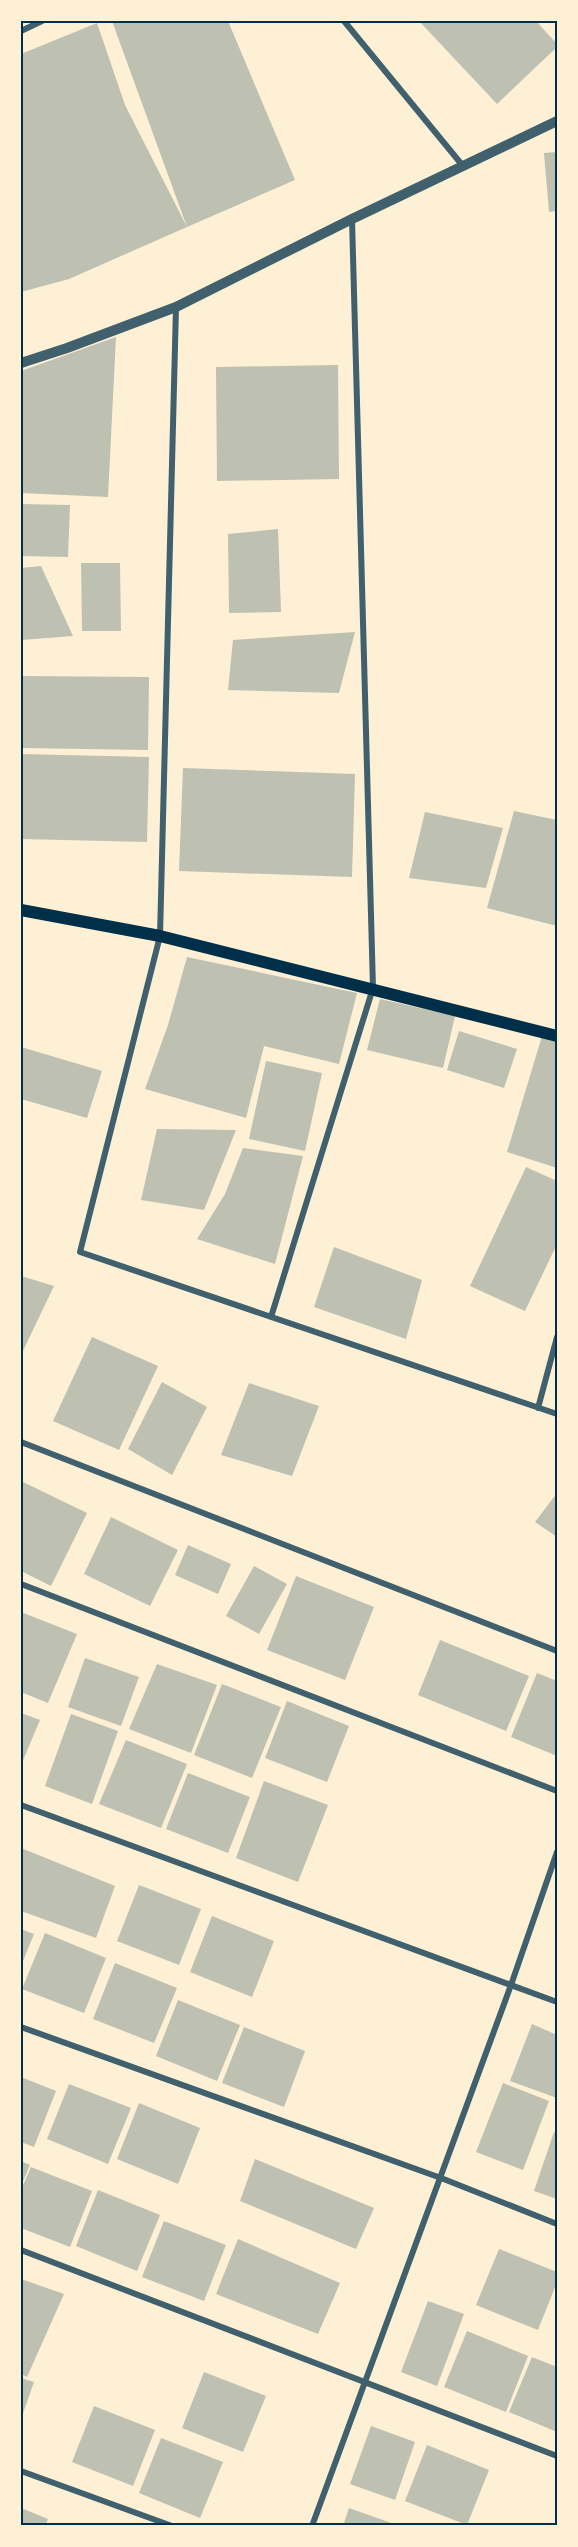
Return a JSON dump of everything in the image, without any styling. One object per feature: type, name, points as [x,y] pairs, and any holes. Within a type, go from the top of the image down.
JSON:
[{"type":"main road","points":[[21,910],[160,936],[557,1036]]},
{"type":"street","points":[[21,31],[42,21]]},
{"type":"street","points":[[344,21],[464,166]]},
{"type":"street","points":[[21,363],[176,307],[352,219],[557,121]]},
{"type":"street","points":[[271,1317],[373,988],[352,219]]},
{"type":"street","points":[[176,307],[160,936],[80,1252],[557,1414]]},
{"type":"street","points":[[538,1408],[557,1337]]},
{"type":"street","points":[[21,1442],[557,1651]]},
{"type":"street","points":[[21,1584],[557,1791]]},
{"type":"street","points":[[21,1805],[557,2002]]},
{"type":"street","points":[[312,2526],[441,2178],[557,1852]]},
{"type":"street","points":[[21,2026],[441,2178],[557,2224]]},
{"type":"street","points":[[21,2250],[557,2456]]},
{"type":"street","points":[[21,2471],[172,2526]]},
{"type":"building","points":[[112,21],[228,21],[295,180],[187,227]]},
{"type":"building","points":[[419,21],[536,21],[557,44],[557,47],[497,104]]},
{"type":"building","points":[[97,23],[125,105],[187,227],[69,279],[21,292],[21,54]]},
{"type":"building","points":[[557,152],[557,211],[549,212],[544,153]]},
{"type":"building","points":[[116,337],[108,497],[21,493],[21,371]]},
{"type":"building","points":[[338,365],[339,479],[217,481],[216,367]]},
{"type":"building","points":[[21,504],[70,505],[68,557],[21,556]]},
{"type":"building","points":[[278,529],[281,612],[229,613],[228,534]]},
{"type":"building","points":[[81,563],[120,563],[121,631],[82,631]]},
{"type":"building","points":[[41,566],[73,636],[21,640],[21,568]]},
{"type":"building","points":[[355,632],[339,693],[228,690],[233,640]]},
{"type":"building","points":[[21,676],[149,677],[148,750],[21,748]]},
{"type":"building","points":[[21,754],[149,757],[147,842],[21,839]]},
{"type":"building","points":[[183,768],[355,774],[352,877],[179,871]]},
{"type":"building","points":[[514,811],[557,820],[557,926],[487,908]]},
{"type":"building","points":[[425,812],[503,828],[486,888],[409,878]]},
{"type":"building","points":[[187,957],[357,993],[339,1064],[264,1046],[246,1118],[145,1089],[168,1025]]},
{"type":"building","points":[[380,999],[455,1016],[443,1068],[367,1050]]},
{"type":"building","points":[[459,1031],[517,1049],[504,1088],[447,1070]]},
{"type":"building","points":[[542,1036],[557,1041],[557,1168],[507,1152]]},
{"type":"building","points":[[21,1047],[102,1071],[87,1118],[21,1099]]},
{"type":"building","points":[[266,1061],[322,1073],[305,1151],[249,1139]]},
{"type":"building","points":[[157,1129],[236,1130],[204,1210],[141,1200]]},
{"type":"building","points":[[243,1148],[303,1156],[275,1264],[197,1239],[225,1194]]},
{"type":"building","points":[[526,1167],[557,1181],[557,1244],[525,1311],[470,1286]]},
{"type":"building","points":[[334,1247],[422,1280],[406,1339],[314,1307]]},
{"type":"building","points":[[21,1276],[54,1286],[21,1355]]},
{"type":"building","points":[[92,1337],[158,1366],[119,1450],[53,1421]]},
{"type":"building","points":[[162,1382],[207,1407],[172,1475],[128,1449]]},
{"type":"building","points":[[249,1383],[319,1406],[292,1476],[221,1455]]},
{"type":"building","points":[[21,1481],[87,1513],[51,1586],[21,1571]]},
{"type":"building","points":[[557,1493],[557,1537],[535,1522]]},
{"type":"building","points":[[111,1517],[178,1550],[150,1606],[84,1574]]},
{"type":"building","points":[[188,1545],[231,1564],[218,1594],[175,1575]]},
{"type":"building","points":[[254,1566],[287,1584],[259,1634],[226,1616]]},
{"type":"building","points":[[296,1576],[374,1607],[345,1680],[267,1650]]},
{"type":"building","points":[[21,1612],[77,1634],[48,1703],[21,1692]]},
{"type":"building","points":[[440,1640],[529,1676],[506,1731],[418,1695]]},
{"type":"building","points":[[85,1658],[139,1677],[121,1726],[68,1707]]},
{"type":"building","points":[[157,1664],[217,1685],[191,1753],[129,1729]]},
{"type":"building","points":[[537,1673],[557,1681],[557,1756],[511,1737]]},
{"type":"building","points":[[222,1684],[281,1707],[252,1778],[194,1755]]},
{"type":"building","points":[[287,1701],[349,1726],[327,1782],[265,1758]]},
{"type":"building","points":[[21,1713],[40,1720],[21,1765]]},
{"type":"building","points":[[71,1714],[118,1731],[92,1804],[45,1786]]},
{"type":"building","points":[[126,1740],[187,1764],[161,1828],[99,1804]]},
{"type":"building","points":[[188,1773],[250,1797],[228,1853],[166,1829]]},
{"type":"building","points":[[264,1781],[328,1805],[298,1882],[236,1858]]},
{"type":"building","points":[[21,1848],[115,1886],[96,1938],[21,1911]]},
{"type":"building","points":[[139,1885],[201,1909],[179,1965],[117,1941]]},
{"type":"building","points":[[212,1916],[274,1941],[252,1997],[190,1972]]},
{"type":"building","points":[[21,1929],[34,1934],[21,1966]]},
{"type":"building","points":[[45,1933],[106,1958],[84,2013],[22,1989]]},
{"type":"building","points":[[115,1963],[177,1988],[154,2043],[93,2019]]},
{"type":"building","points":[[178,2000],[240,2025],[217,2081],[156,2056]]},
{"type":"building","points":[[532,2024],[557,2035],[557,2098],[510,2081]]},
{"type":"building","points":[[244,2027],[305,2051],[284,2107],[222,2083]]},
{"type":"building","points":[[21,2077],[56,2091],[34,2147],[21,2142]]},
{"type":"building","points":[[503,2083],[549,2101],[523,2170],[476,2152]]},
{"type":"building","points":[[69,2084],[131,2108],[108,2164],[47,2139]]},
{"type":"building","points":[[139,2103],[200,2128],[178,2184],[117,2159]]},
{"type":"building","points":[[554,2132],[557,2133],[557,2199],[534,2191]]},
{"type":"building","points":[[255,2159],[374,2208],[356,2249],[240,2201]]},
{"type":"building","points":[[21,2161],[30,2165],[21,2186]]},
{"type":"building","points":[[31,2167],[92,2191],[70,2247],[21,2228],[21,2190]]},
{"type":"building","points":[[98,2190],[160,2215],[137,2271],[76,2246]]},
{"type":"building","points":[[164,2221],[226,2245],[204,2301],[142,2277]]},
{"type":"building","points":[[238,2239],[340,2283],[318,2334],[216,2294]]},
{"type":"building","points":[[499,2249],[557,2272],[557,2282],[538,2330],[476,2305]]},
{"type":"building","points":[[21,2279],[64,2294],[27,2377],[21,2374]]},
{"type":"building","points":[[428,2301],[464,2314],[437,2386],[401,2372]]},
{"type":"building","points":[[467,2331],[528,2356],[506,2412],[444,2387]]},
{"type":"building","points":[[532,2357],[557,2367],[557,2432],[509,2412]]},
{"type":"building","points":[[204,2372],[266,2396],[243,2452],[182,2428]]},
{"type":"building","points":[[21,2378],[34,2382],[21,2419]]},
{"type":"building","points":[[94,2406],[155,2430],[133,2486],[72,2462]]},
{"type":"building","points":[[371,2426],[415,2442],[395,2500],[350,2484]]},
{"type":"building","points":[[161,2438],[223,2462],[200,2518],[139,2493]]},
{"type":"building","points":[[427,2445],[489,2470],[467,2525],[405,2501]]},
{"type":"building","points":[[21,2508],[48,2519],[45,2526],[21,2526]]},
{"type":"building","points":[[349,2508],[394,2524],[393,2526],[343,2526]]}]
